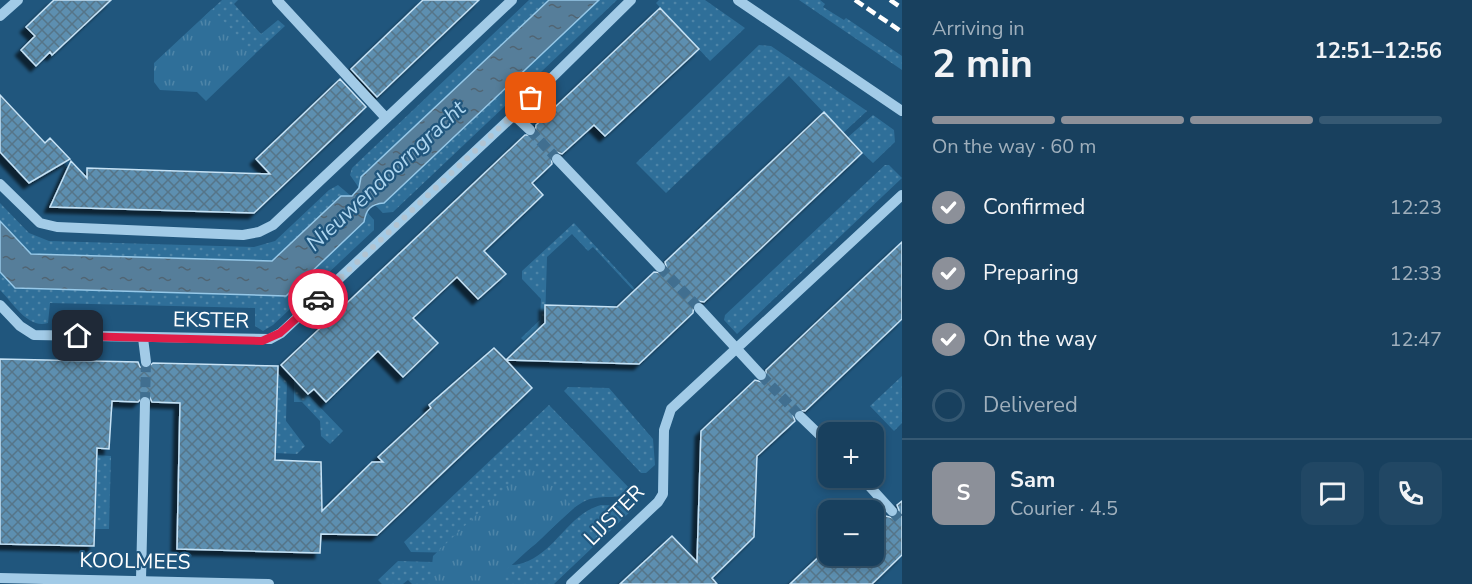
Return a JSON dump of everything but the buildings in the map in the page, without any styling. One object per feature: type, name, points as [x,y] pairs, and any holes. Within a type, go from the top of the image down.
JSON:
[{"type":"street","points":[[0,16],[18,0]]},
{"type":"street","points":[[277,0],[386,118]]},
{"type":"street","points":[[0,184],[40,223],[57,227],[243,235],[259,232],[273,225],[512,0]]},
{"type":"street","name":"EKSTER","points":[[0,305],[20,326],[34,335],[262,341],[280,333],[514,115],[631,0]]},
{"type":"street","points":[[738,0],[902,111]]},
{"type":"street","points":[[514,115],[530,130]]},
{"type":"street","points":[[557,159],[660,267]]},
{"type":"street","name":"LIJSTER","points":[[571,584],[658,502],[663,494],[664,430],[671,410],[902,195]]},
{"type":"street","points":[[699,308],[760,375]]},
{"type":"street","name":"EKSTER","points":[[143,338],[146,362]]},
{"type":"street","points":[[141,580],[145,402]]},
{"type":"street","points":[[800,416],[818,433]]},
{"type":"street","points":[[871,488],[892,511]]},
{"type":"street","name":"KOOLMEES","points":[[0,578],[269,584]]},
{"type":"green space","points":[[222,0],[238,0],[234,4],[261,34],[278,20],[285,26],[217,89],[205,16]]},
{"type":"green space","points":[[529,0],[548,0],[361,177],[359,188],[350,175],[352,168]]},
{"type":"green space","points":[[599,0],[617,0],[393,212],[383,213],[374,204],[384,203]]},
{"type":"green space","points":[[659,0],[705,0],[745,28],[710,61],[656,3]]},
{"type":"green space","points":[[799,0],[820,0],[825,4],[823,7],[844,20],[846,18],[902,56],[902,70]]},
{"type":"green space","points":[[212,9],[255,54],[206,101],[197,92],[160,90],[154,82],[154,63]]},
{"type":"green space","points":[[759,45],[771,46],[867,111],[843,133],[789,76],[666,193],[636,163]]},
{"type":"green space","points":[[873,115],[894,130],[895,142],[873,163],[847,138]]},
{"type":"green space","points":[[885,165],[889,165],[902,178],[737,334],[724,320],[725,315]]},
{"type":"green space","points":[[338,185],[351,196],[341,196],[272,261],[31,254],[0,221],[0,203],[29,233],[49,241],[254,247],[275,241],[329,190]]},
{"type":"green space","points":[[366,211],[374,220],[374,230],[273,325],[263,331],[255,326],[255,308],[50,303],[48,323],[41,324],[21,314],[0,290],[0,272],[15,288],[286,295]]},
{"type":"green space","points":[[574,223],[635,289],[634,291],[593,247],[588,251],[572,234],[547,257],[545,323],[525,342],[521,338],[540,320],[541,299],[522,279],[522,271]]},
{"type":"green space","points":[[278,373],[287,382],[286,421],[305,446],[297,454],[275,453]]},
{"type":"green space","points":[[902,376],[902,423],[894,431],[870,406]]},
{"type":"green space","points":[[294,380],[343,431],[330,444],[321,436],[320,421],[302,402],[294,402]]},
{"type":"green space","points":[[568,387],[609,388],[653,439],[655,465],[646,473],[641,473],[564,391]]},
{"type":"green space","points":[[549,405],[633,492],[583,502],[522,554],[411,552],[404,542]]},
{"type":"green space","points":[[97,455],[111,456],[109,529],[94,529]]},
{"type":"green space","points":[[531,463],[574,508],[503,573],[502,584],[430,584],[433,556]]},
{"type":"green space","points":[[601,505],[628,506],[632,510],[554,584],[490,584],[495,565],[516,565],[534,558],[553,543],[579,516]]},
{"type":"green space","points":[[398,561],[433,562],[435,584],[412,584],[408,580],[403,584],[382,584],[378,580]]},
{"type":"water","name":"Nieuwendoorngracht","points":[[549,0],[599,0],[384,203],[370,208],[364,222],[286,296],[15,288],[0,272],[0,221],[31,254],[272,261],[341,196],[352,196],[359,188],[361,177]]},
{"type":"tunnel","points":[[530,130],[557,159]]},
{"type":"tunnel","points":[[660,267],[699,308]]},
{"type":"tunnel","points":[[145,402],[146,362]]},
{"type":"tunnel","points":[[761,375],[800,416]]},
{"type":"tunnel","points":[[892,511],[902,522]]},
{"type":"railway","points":[[855,0],[902,32]]},
{"type":"railway","points":[[890,0],[902,8]]},
{"type":"way so far","points":[[318,299],[531,98]]},
{"type":"route","points":[[78,336],[262,341],[280,333],[318,299]]}]
